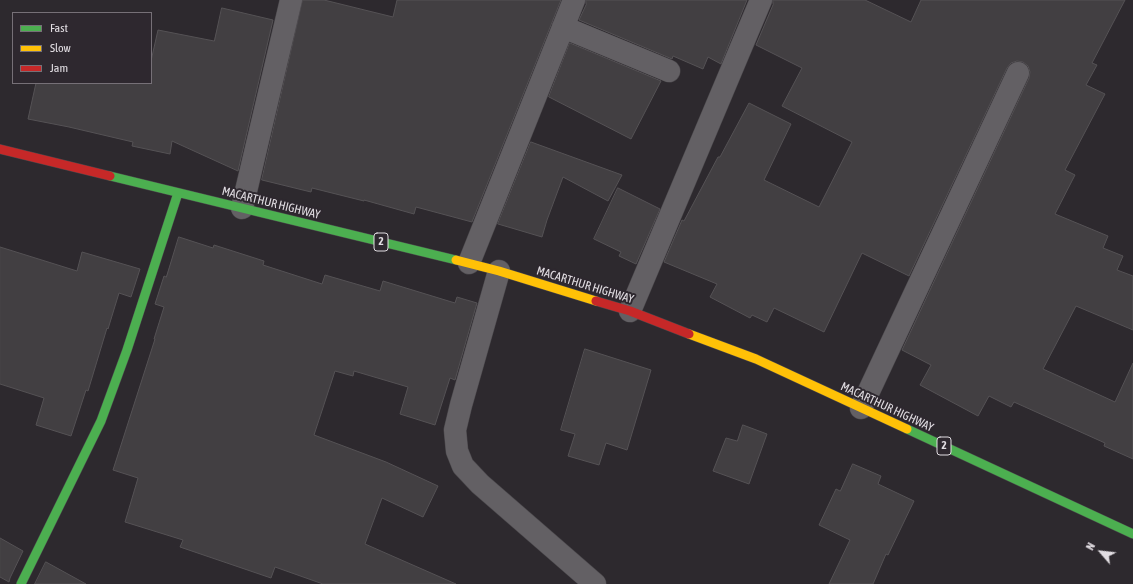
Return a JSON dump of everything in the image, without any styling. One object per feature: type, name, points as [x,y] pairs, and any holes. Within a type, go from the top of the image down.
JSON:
[{"type":"main road","name":"MACARTHUR HIGHWAY","points":[[0,149],[469,263],[630,311],[756,359],[1133,534]]},
{"type":"main road","points":[[21,584],[100,421],[127,350],[178,193]]},
{"type":"street","points":[[242,208],[291,0]]},
{"type":"street","points":[[469,263],[574,0]]},
{"type":"street","points":[[630,311],[761,0]]},
{"type":"street","points":[[563,27],[669,71]]},
{"type":"street","points":[[861,408],[1018,72]]},
{"type":"street","points":[[500,272],[459,411],[455,430],[457,451],[463,466],[480,484],[595,584]]},
{"type":"building","points":[[303,0],[324,0],[393,17],[397,0],[561,0],[472,222],[416,207],[414,214],[364,200],[312,188],[311,192],[262,180]]},
{"type":"building","points":[[586,0],[747,0],[721,64],[708,57],[703,69],[673,56],[672,59],[579,20],[586,5]]},
{"type":"building","points":[[773,0],[865,0],[911,22],[921,0],[1125,0],[1092,63],[1097,65],[1086,85],[1105,94],[1065,170],[1075,175],[1055,214],[1108,236],[1103,248],[1123,256],[1117,270],[1133,276],[1133,330],[1076,306],[1043,369],[1115,402],[1133,363],[1133,459],[1104,446],[1105,443],[1014,402],[1011,407],[989,396],[978,416],[920,385],[931,365],[902,350],[1029,78],[1030,72],[1028,66],[1023,62],[1017,61],[1011,63],[1007,68],[909,276],[862,253],[824,332],[774,308],[767,322],[752,315],[750,318],[710,297],[717,284],[664,262],[682,220],[684,221],[749,103],[791,124],[764,180],[819,207],[852,142],[782,106],[802,68],[756,45],[773,5]]},
{"type":"building","points":[[222,8],[273,20],[238,171],[172,141],[170,154],[132,146],[133,142],[28,119],[36,84],[152,84],[152,57],[158,30],[214,41]]},
{"type":"building","points":[[570,43],[661,81],[631,139],[549,97]]},
{"type":"building","points":[[531,142],[622,175],[608,201],[563,177],[542,237],[498,224]]},
{"type":"building","points":[[618,188],[660,209],[636,264],[619,256],[621,252],[594,239]]},
{"type":"building","points":[[179,237],[213,248],[214,245],[264,261],[263,265],[322,284],[325,275],[380,291],[383,281],[455,303],[457,297],[477,303],[455,380],[450,378],[435,425],[400,414],[408,387],[354,371],[353,376],[335,371],[314,435],[386,462],[438,486],[423,517],[382,498],[365,544],[456,584],[323,584],[275,567],[271,578],[180,547],[183,540],[125,522],[138,478],[113,470],[164,307],[155,304],[164,276],[166,277]]},
{"type":"building","points":[[0,247],[77,271],[82,252],[140,269],[131,297],[119,293],[88,391],[86,390],[71,436],[36,425],[44,398],[0,384]]},
{"type":"building","points":[[585,349],[651,370],[627,450],[606,443],[599,465],[568,456],[575,434],[561,430]]},
{"type":"building","points":[[743,425],[767,434],[749,484],[713,471],[726,438],[737,441]]},
{"type":"building","points":[[853,464],[881,476],[878,484],[914,501],[888,555],[886,554],[873,584],[829,584],[850,540],[819,525],[836,489],[840,491]]},
{"type":"building","points":[[0,538],[23,551],[9,582],[0,577]]},
{"type":"building","points":[[46,562],[86,584],[35,584]]},
{"type":"traffic: fast","points":[[110,176],[456,260]]},
{"type":"traffic: fast","points":[[21,584],[101,421],[127,350],[178,193]]},
{"type":"traffic: fast","points":[[907,429],[1133,534]]},
{"type":"traffic: slow","points":[[456,260],[499,271],[596,301]]},
{"type":"traffic: slow","points":[[689,334],[756,359],[907,429]]},
{"type":"traffic: jam","points":[[0,149],[110,176]]},
{"type":"traffic: jam","points":[[596,301],[630,311],[689,334]]}]
